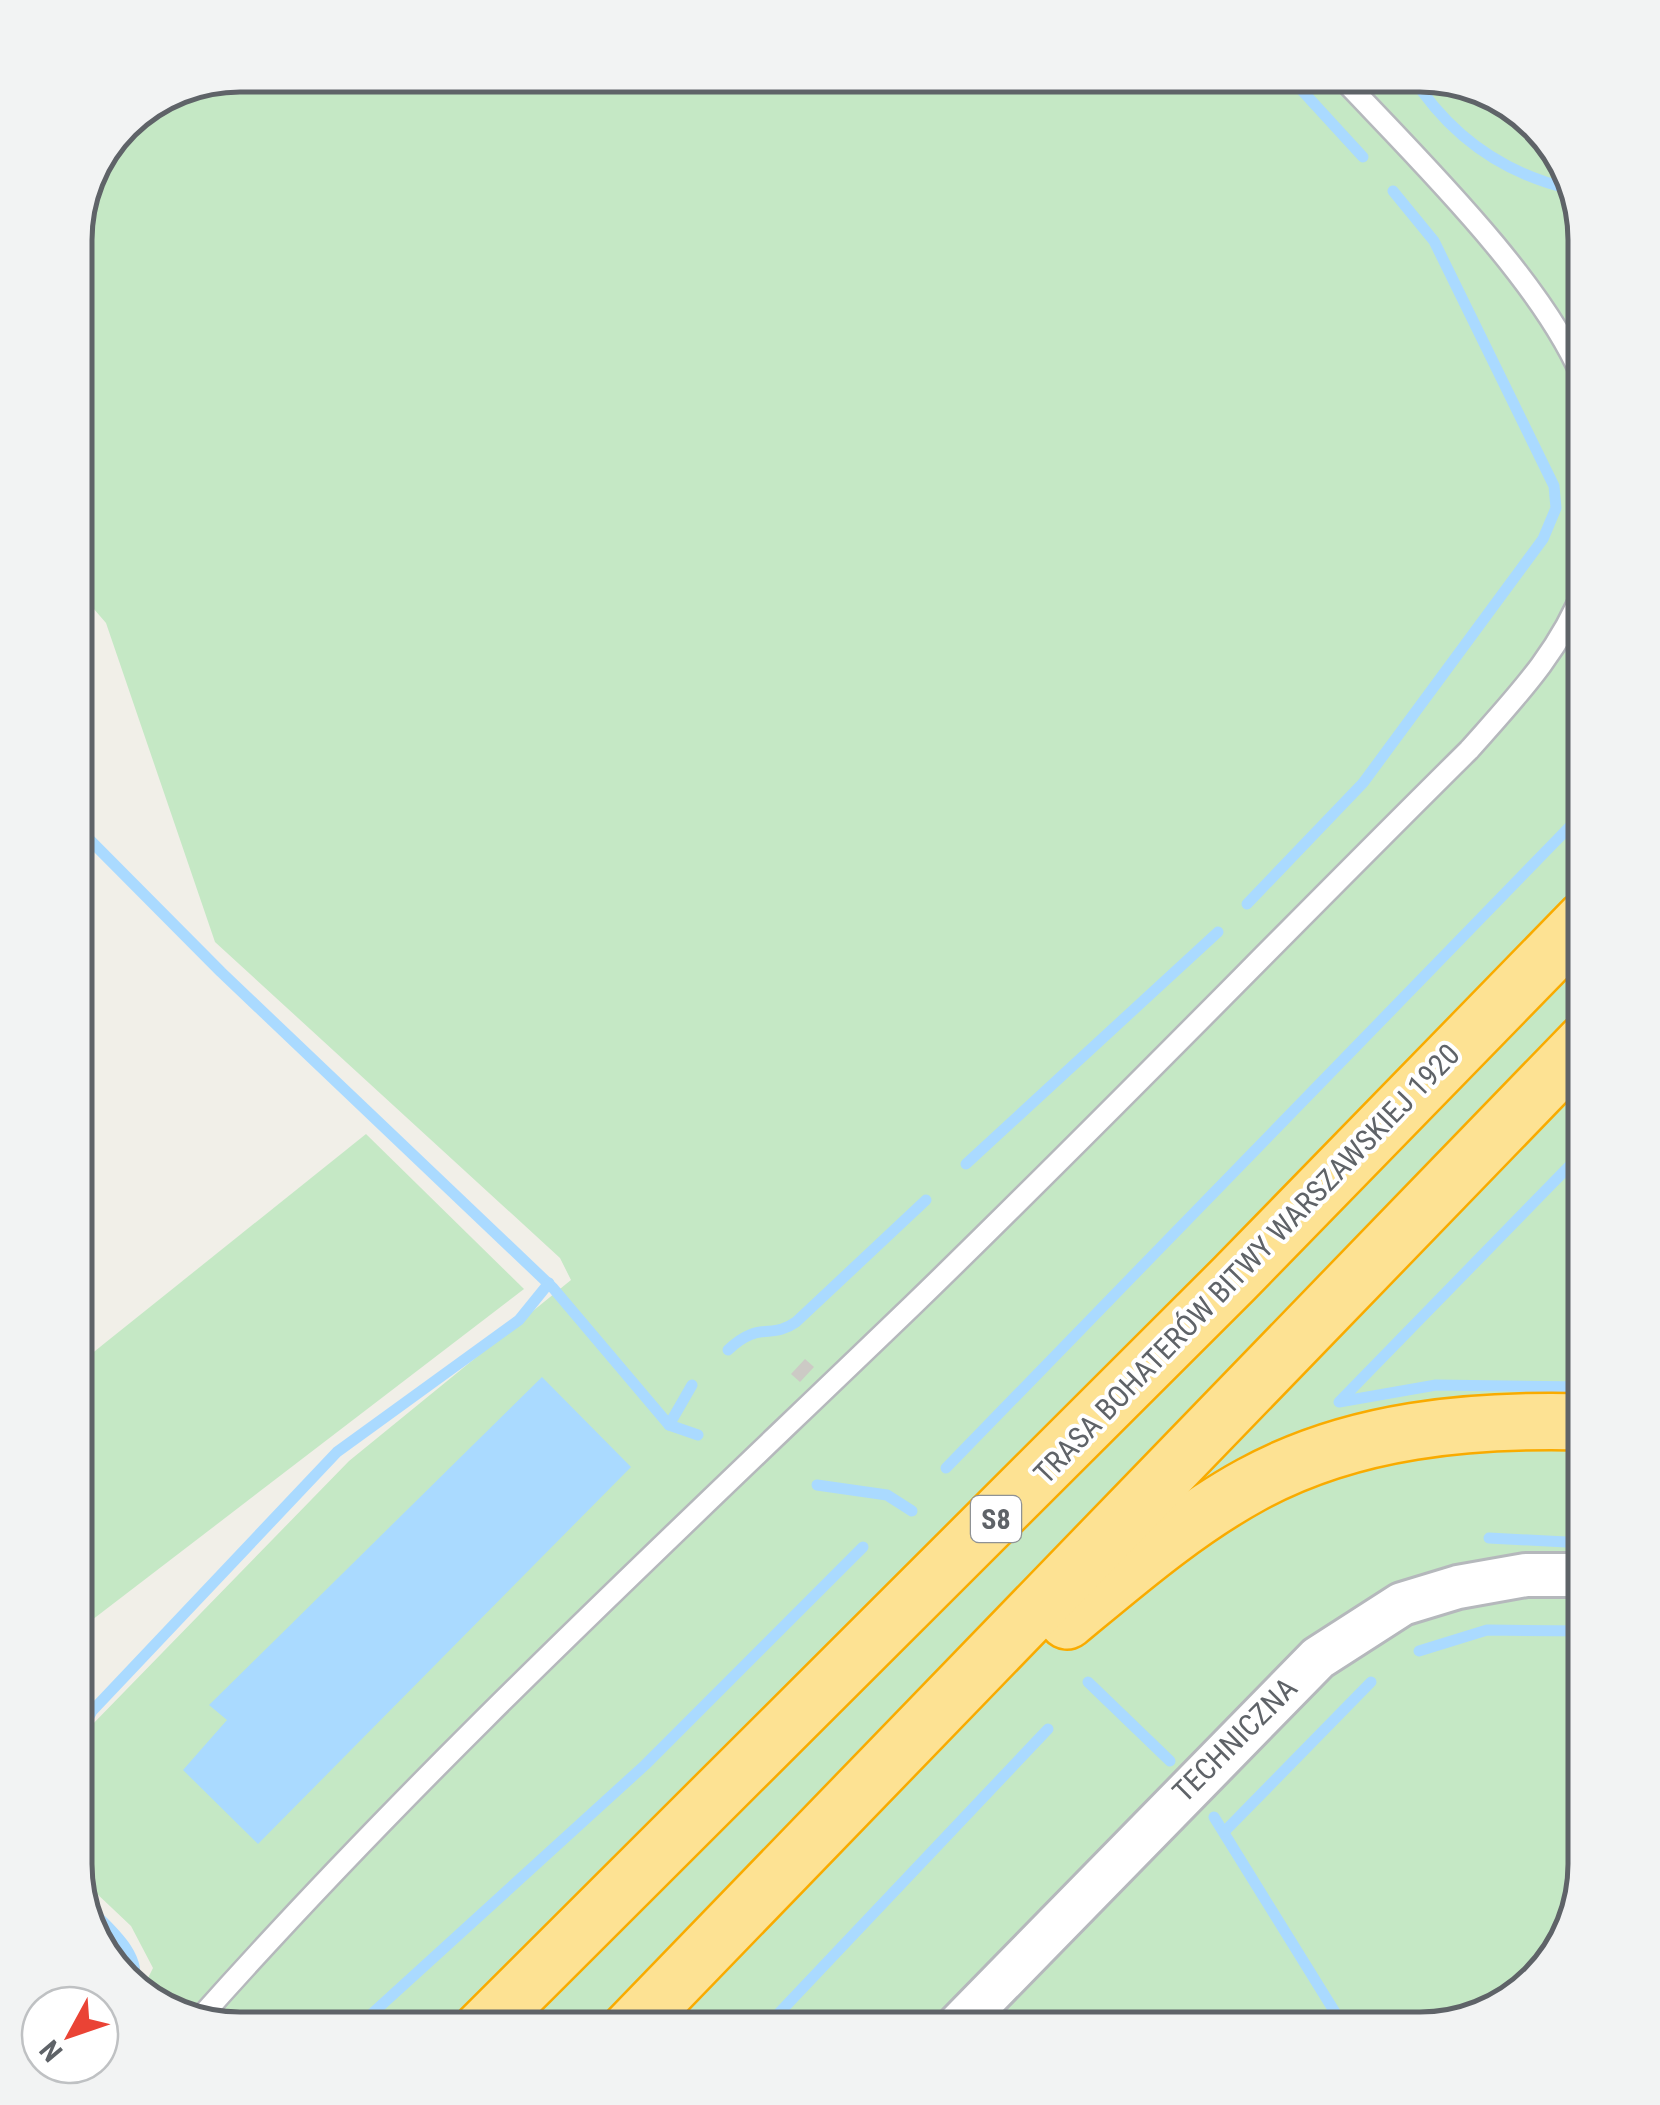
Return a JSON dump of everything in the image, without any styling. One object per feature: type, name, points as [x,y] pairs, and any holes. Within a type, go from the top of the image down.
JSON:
[{"type":"highway","name":"TRASA BOHATERÓW BITWY WARSZAWSKIEJ 1920","points":[[499,2012],[1234,1280],[1568,936]]},
{"type":"highway","points":[[647,2012],[1568,1060]]},
{"type":"highway","points":[[878,1774],[1146,1556],[1252,1484],[1356,1443],[1418,1429],[1519,1420],[1568,1421]]},
{"type":"street","name":"TECHNICZNA","points":[[972,2012],[1318,1658],[1402,1604],[1458,1587],[1526,1576],[1568,1575]]},
{"type":"lane","points":[[1355,93],[1513,270],[1568,347]]},
{"type":"lane","points":[[208,2008],[310,1894],[431,1769],[918,1300],[1469,750],[1545,664],[1568,627]]},
{"type":"green space","points":[[240,92],[1430,93],[1476,104],[1517,129],[1543,158],[1552,175],[1560,193],[1568,240],[1568,1865],[1560,1912],[1531,1962],[1502,1988],[1485,1997],[1467,2005],[1420,2012],[240,2012],[184,2001],[147,1979],[153,1968],[131,1926],[96,1893],[92,1865],[92,1725],[349,1461],[571,1280],[560,1258],[215,942],[106,623],[93,608],[93,230],[108,175],[123,150],[158,117],[184,104],[211,95]]},
{"type":"green space","points":[[366,1134],[524,1289],[92,1620],[92,1353]]},
{"type":"water","points":[[542,1377],[631,1467],[258,1844],[183,1770],[227,1720],[209,1705]]},
{"type":"building","points":[[805,1359],[814,1367],[800,1382],[791,1374]]},
{"type":"waterway","points":[[1304,93],[1363,157]]},
{"type":"waterway","points":[[1424,93],[1442,116],[1479,148],[1522,173],[1557,185]]},
{"type":"waterway","points":[[1247,904],[1363,783],[1543,539],[1556,508],[1554,486],[1434,241],[1393,191]]},
{"type":"waterway","points":[[946,1468],[1568,828]]},
{"type":"waterway","points":[[93,843],[221,972],[553,1288],[669,1425],[698,1435]]},
{"type":"waterway","points":[[966,1164],[1218,932]]},
{"type":"waterway","points":[[1568,1167],[1339,1402],[1436,1385],[1568,1387]]},
{"type":"waterway","points":[[728,1350],[748,1336],[796,1322],[926,1200]]},
{"type":"waterway","points":[[92,1711],[337,1452],[519,1320],[549,1283]]},
{"type":"waterway","points":[[669,1425],[692,1385]]},
{"type":"waterway","points":[[817,1485],[887,1495],[912,1511]]},
{"type":"waterway","points":[[1489,1538],[1568,1542]]},
{"type":"waterway","points":[[374,2012],[645,1765],[863,1547]]},
{"type":"waterway","points":[[1419,1651],[1487,1630],[1568,1631]]},
{"type":"waterway","points":[[1088,1682],[1170,1761]]},
{"type":"waterway","points":[[1225,1831],[1371,1682]]},
{"type":"waterway","points":[[780,2012],[1048,1729]]},
{"type":"waterway","points":[[1214,1817],[1335,2012]]},
{"type":"waterway","points":[[106,1925],[128,1952],[134,1966]]}]
